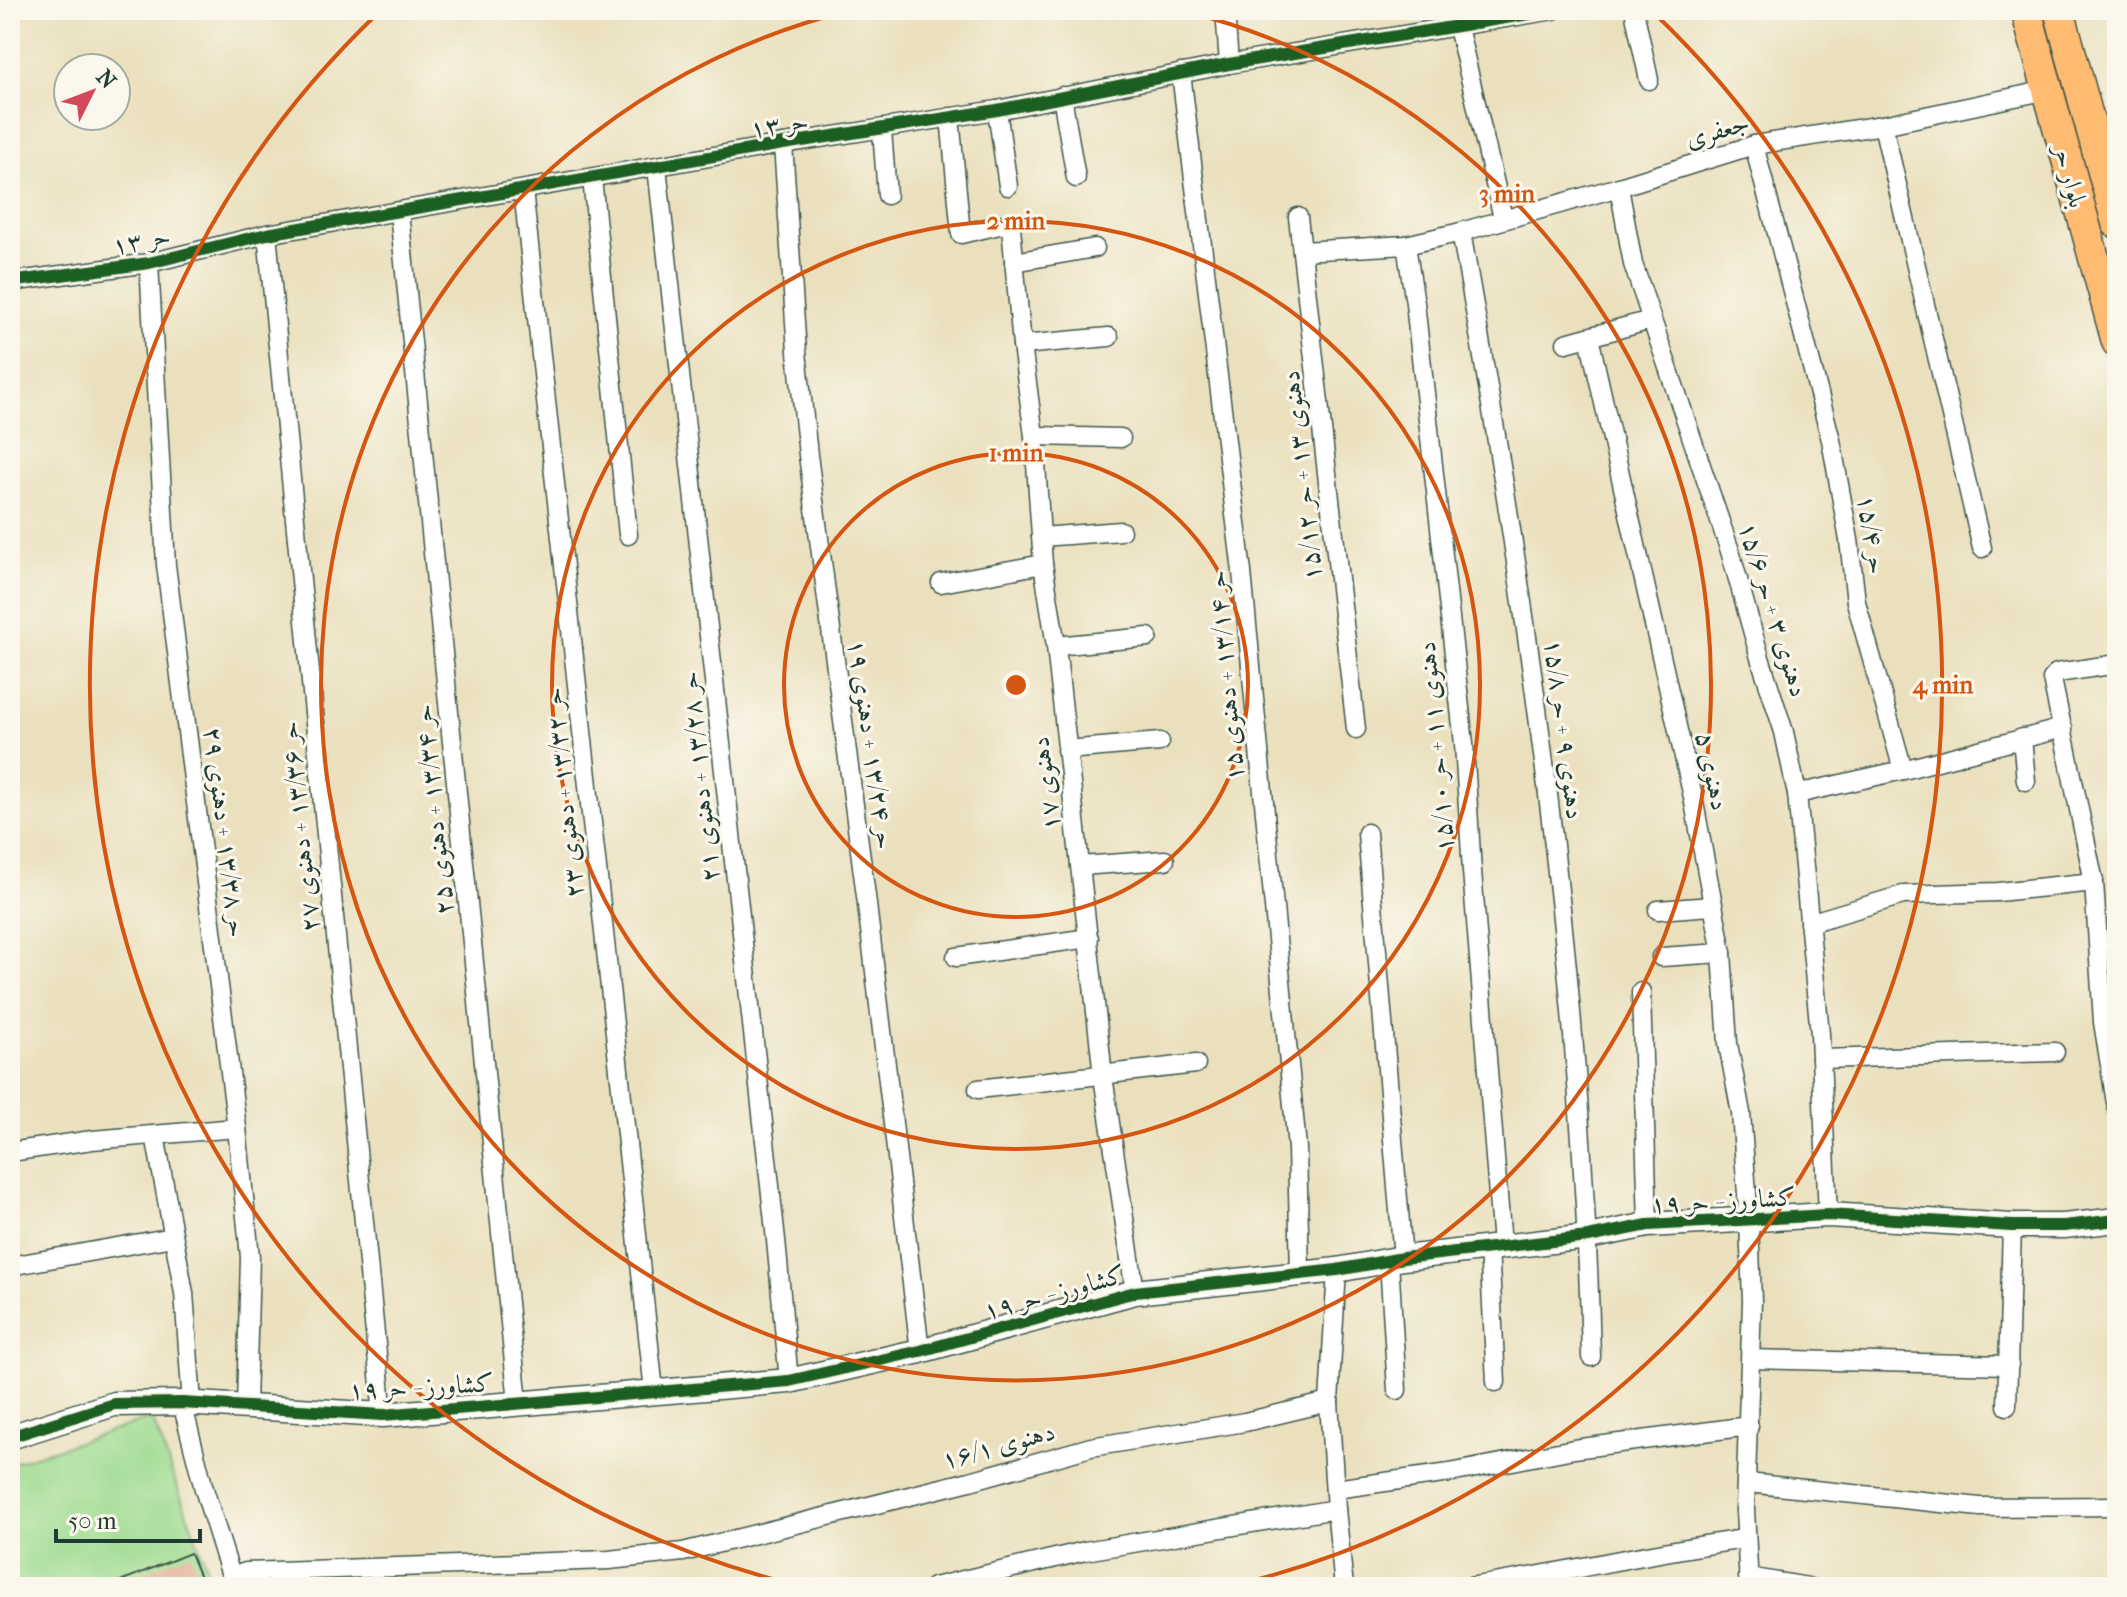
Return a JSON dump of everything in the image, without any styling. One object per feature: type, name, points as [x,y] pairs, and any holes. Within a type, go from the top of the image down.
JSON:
[{"type":"main road","name":"بلوار حر","points":[[2026,10],[2117,342]]},
{"type":"main road","name":"بلوار حر","points":[[2059,10],[2117,223]]},
{"type":"street","points":[[1225,10],[1229,64]]},
{"type":"street","name":"حر ۱۳","points":[[10,282],[149,263],[267,234],[997,110],[1229,64],[1554,10]]},
{"type":"street","points":[[1634,10],[1649,80]]},
{"type":"street","points":[[1458,27],[1503,218]]},
{"type":"street","name":"حر ۱۳/۱۴ + دهنوی ۱۵","points":[[1181,73],[1242,572],[1297,1148],[1300,1275]]},
{"type":"street","name":"جعفری","points":[[1302,251],[1406,245],[1619,187],[1754,145],[1883,125],[2048,90]]},
{"type":"street","points":[[1062,96],[1076,178]]},
{"type":"street","points":[[997,110],[1008,186]]},
{"type":"street","name":"دهنوی ۱۷","points":[[950,117],[961,234],[1008,223],[1011,227],[1034,436],[1043,564],[1056,646],[1103,1076],[1135,1292]]},
{"type":"street","points":[[1883,125],[1982,548]]},
{"type":"street","points":[[882,130],[887,195]]},
{"type":"street","name":"حر ۱۳/۲۴ + دهنوی ۱۹","points":[[783,144],[797,352],[808,455],[866,896],[920,1351]]},
{"type":"street","name":"حر ۱۵/۴","points":[[1754,145],[1831,440],[1849,540],[1856,602],[1903,770]]},
{"type":"street","name":"حر ۱۳/۲۸ + دهنوی ۲۱","points":[[657,167],[789,1381]]},
{"type":"street","points":[[592,178],[628,535]]},
{"type":"street","name":"دهنوی ۳ + حر ۱۵/۶","points":[[1619,187],[1633,264],[1730,551],[1784,732],[1797,794],[1821,1059],[1828,1215]]},
{"type":"street","name":"حر ۱۳/۳۲ + دهنوی ۲۳","points":[[523,190],[654,1391]]},
{"type":"street","name":"حر ۱۳/۳۴ + دهنوی ۲۵","points":[[399,212],[518,1403]]},
{"type":"street","name":"دهنوی ۱۳ + حر ۱۵/۱۲","points":[[1298,217],[1356,729]]},
{"type":"street","name":"دهنوی ۹ + حر ۱۵/۸","points":[[1461,232],[1494,411],[1542,741],[1566,965],[1588,1237],[1591,1357]]},
{"type":"street","name":"حر ۱۳/۳۶ + دهنوی ۲۷","points":[[267,234],[383,1415]]},
{"type":"street","name":"دهنوی ۱۱ + حر ۱۵/۱۰","points":[[1406,245],[1464,744],[1496,1246],[1496,1382]]},
{"type":"street","points":[[1014,262],[1095,248]]},
{"type":"street","name":"حر ۱۳/۳۸ + دهنوی ۲۹","points":[[149,263],[166,565],[237,1128],[250,1257],[246,1407]]},
{"type":"street","points":[[1566,343],[1651,320]]},
{"type":"street","points":[[1022,345],[1109,337]]},
{"type":"street","name":"دهنوی ۵","points":[[1589,337],[1693,797],[1722,953],[1728,1044],[1741,1113],[1749,1221],[1752,1301],[1746,1539],[1748,1582]]},
{"type":"street","points":[[1034,436],[1121,438]]},
{"type":"street","points":[[1041,537],[1121,531]]},
{"type":"street","points":[[941,583],[1043,564]]},
{"type":"street","points":[[1056,646],[1148,637]]},
{"type":"street","points":[[2117,664],[2057,673],[2052,679],[2094,882],[2103,1022],[2117,1109]]},
{"type":"street","points":[[1797,794],[2063,728]]},
{"type":"street","points":[[2022,738],[2026,781]]},
{"type":"street","points":[[1066,750],[1160,742]]},
{"type":"street","points":[[1367,833],[1396,1260],[1397,1390]]},
{"type":"street","points":[[1080,866],[1165,860]]},
{"type":"street","points":[[1809,923],[1903,895],[1998,892],[2094,882]]},
{"type":"street","points":[[1658,910],[1712,906]]},
{"type":"street","points":[[956,957],[1089,938]]},
{"type":"street","points":[[1661,957],[1722,953]]},
{"type":"street","points":[[1641,992],[1648,1225]]},
{"type":"street","points":[[1821,1059],[2055,1052]]},
{"type":"street","points":[[978,1089],[1196,1064]]},
{"type":"street","points":[[10,1152],[92,1140],[237,1128]]},
{"type":"street","points":[[155,1135],[184,1293],[187,1403],[204,1489],[233,1582]]},
{"type":"street","name":"کشاورز - حر ۱۹","points":[[10,1437],[114,1404],[187,1403],[383,1415],[789,1381],[920,1351],[1135,1292],[1300,1275],[1496,1246],[1588,1237],[1648,1225],[1828,1215],[2012,1226],[2064,1226],[2117,1220]]},
{"type":"street","points":[[2007,1406],[2012,1226]]},
{"type":"street","points":[[10,1266],[173,1237]]},
{"type":"street","points":[[1337,1270],[1329,1402],[1344,1587]]},
{"type":"street","points":[[1751,1359],[2009,1365]]},
{"type":"street","name":"دهنوی ۱۶/۱","points":[[233,1582],[246,1572],[609,1560],[683,1552],[970,1481],[1091,1447],[1245,1422],[1329,1402]]},
{"type":"street","points":[[1335,1489],[1450,1473],[1574,1449],[1749,1426]]},
{"type":"street","points":[[1747,1483],[1980,1507],[2117,1506]]},
{"type":"street","points":[[934,1587],[1085,1551],[1336,1509]]},
{"type":"street","points":[[1470,1587],[1556,1574],[1684,1547],[1746,1539]]},
{"type":"street","points":[[1748,1582],[1808,1587]]},
{"type":"green space","points":[[152,1418],[214,1587],[10,1587],[10,1464]]},
{"type":"building","points":[[190,1553],[204,1587],[108,1586]]},
{"type":"cycle path","points":[[10,282],[149,263],[267,234],[997,110],[1229,64],[1554,10]]},
{"type":"cycle path","points":[[10,1437],[114,1404],[182,1403],[383,1415],[789,1381],[920,1351],[1135,1292],[1337,1270],[1403,1258],[1588,1237],[1648,1225],[1828,1215],[2012,1226],[2064,1226],[2117,1220]]}]
